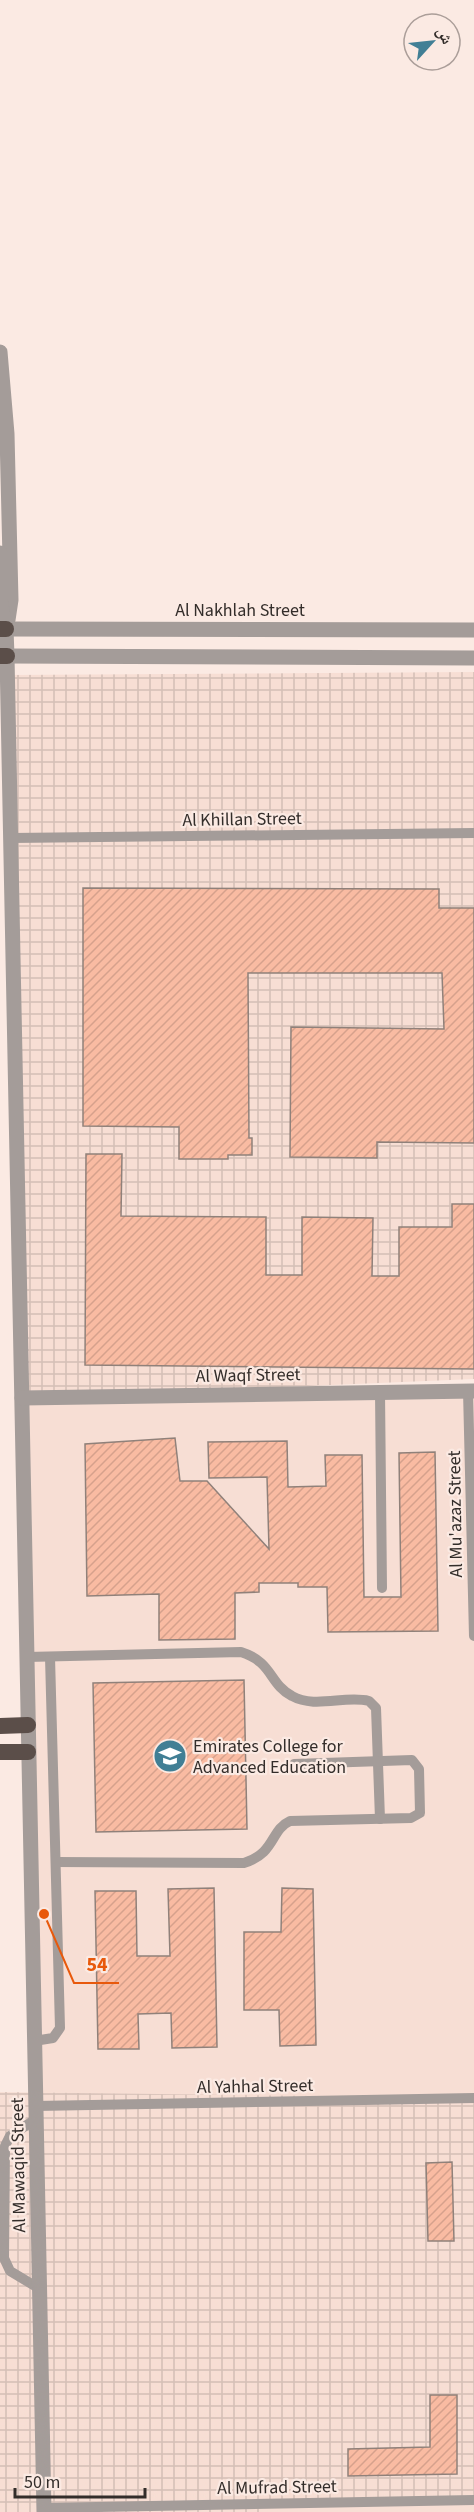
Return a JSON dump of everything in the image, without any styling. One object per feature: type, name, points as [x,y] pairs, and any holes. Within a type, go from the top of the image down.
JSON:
[{"type":"highway","points":[[0,1726],[28,1725]]},
{"type":"highway","points":[[0,1752],[28,1752]]},
{"type":"street","name":"Al Mawaqid Street","points":[[0,352],[7,434],[11,600],[3,629]]},
{"type":"street","name":"Al Mawaqid Street","points":[[0,553],[0,600],[11,838],[44,2510]]},
{"type":"street","name":"Al Nakhlah Street","points":[[3,629],[474,630]]},
{"type":"street","points":[[4,656],[474,658]]},
{"type":"street","name":"Al Waqf Street","points":[[22,1398],[471,1391]]},
{"type":"lane","name":"Al Khillan Street","points":[[11,838],[474,833]]},
{"type":"lane","name":"Al Mu'azaz Street","points":[[471,1391],[474,1636]]},
{"type":"lane","points":[[380,1392],[382,1588]]},
{"type":"lane","points":[[27,1657],[241,1652],[252,1655],[269,1669],[285,1692],[299,1700],[366,1700],[373,1703],[376,1708],[380,1819]]},
{"type":"lane","points":[[34,2041],[53,2038],[60,2028],[50,1657]]},
{"type":"lane","points":[[56,1862],[244,1863],[261,1855],[274,1841],[279,1828],[290,1821],[411,1818],[418,1816],[421,1809],[419,1769],[415,1762],[378,1760],[294,1764]]},
{"type":"lane","name":"Al Yahhal Street","points":[[36,2113],[474,2098]]},
{"type":"lane","points":[[36,2113],[10,2136],[5,2146],[4,2258],[10,2271],[40,2289]]},
{"type":"lane","name":"Al Mufrad Street","points":[[44,2510],[267,2508],[474,2500]]},
{"type":"shaded area","points":[[474,672],[474,1379],[22,1398],[7,675]]},
{"type":"shaded area","points":[[474,1390],[474,2098],[36,2106],[22,1398]]},
{"type":"shaded area","points":[[0,2092],[474,2098],[474,2500],[262,2504],[262,2512],[0,2512]]},
{"type":"shaded area","points":[[474,2500],[474,2512],[262,2512],[262,2504]]},
{"type":"building","points":[[83,888],[439,889],[439,908],[474,908],[474,1143],[377,1142],[377,1158],[290,1157],[291,1027],[444,1029],[442,973],[248,973],[249,1138],[252,1138],[252,1155],[228,1155],[228,1159],[179,1159],[179,1127],[83,1126]]},
{"type":"building","points":[[86,1154],[122,1154],[121,1216],[266,1217],[266,1275],[302,1275],[302,1217],[373,1218],[372,1276],[399,1276],[399,1227],[452,1227],[452,1204],[474,1204],[474,1369],[85,1365]]},
{"type":"building","points":[[175,1438],[180,1481],[207,1481],[269,1549],[267,1477],[209,1478],[208,1442],[287,1441],[288,1487],[326,1486],[325,1455],[362,1455],[364,1597],[401,1597],[399,1453],[435,1452],[438,1631],[328,1632],[327,1587],[298,1587],[298,1583],[259,1583],[259,1592],[235,1593],[235,1639],[159,1640],[159,1594],[87,1596],[85,1444]]},
{"type":"building","name":"Emirates College for Advanced Education","points":[[244,1680],[247,1829],[96,1832],[93,1683]]},
{"type":"building","points":[[214,1888],[217,2047],[172,2048],[171,2013],[138,2014],[139,2049],[98,2049],[95,1891],[136,1891],[137,1956],[170,1956],[168,1889]]},
{"type":"building","points":[[282,1888],[313,1889],[316,2045],[280,2046],[279,2010],[244,2010],[244,1932],[281,1932]]},
{"type":"building","points":[[452,2162],[454,2241],[428,2241],[426,2163]]},
{"type":"building","points":[[430,2395],[457,2395],[457,2474],[348,2476],[348,2449],[430,2447]]},
{"type":"place","name":"Emirates College for Advanced Education","points":[[170,1756]]},
{"type":"place","name":"54","points":[[44,1914]]}]
